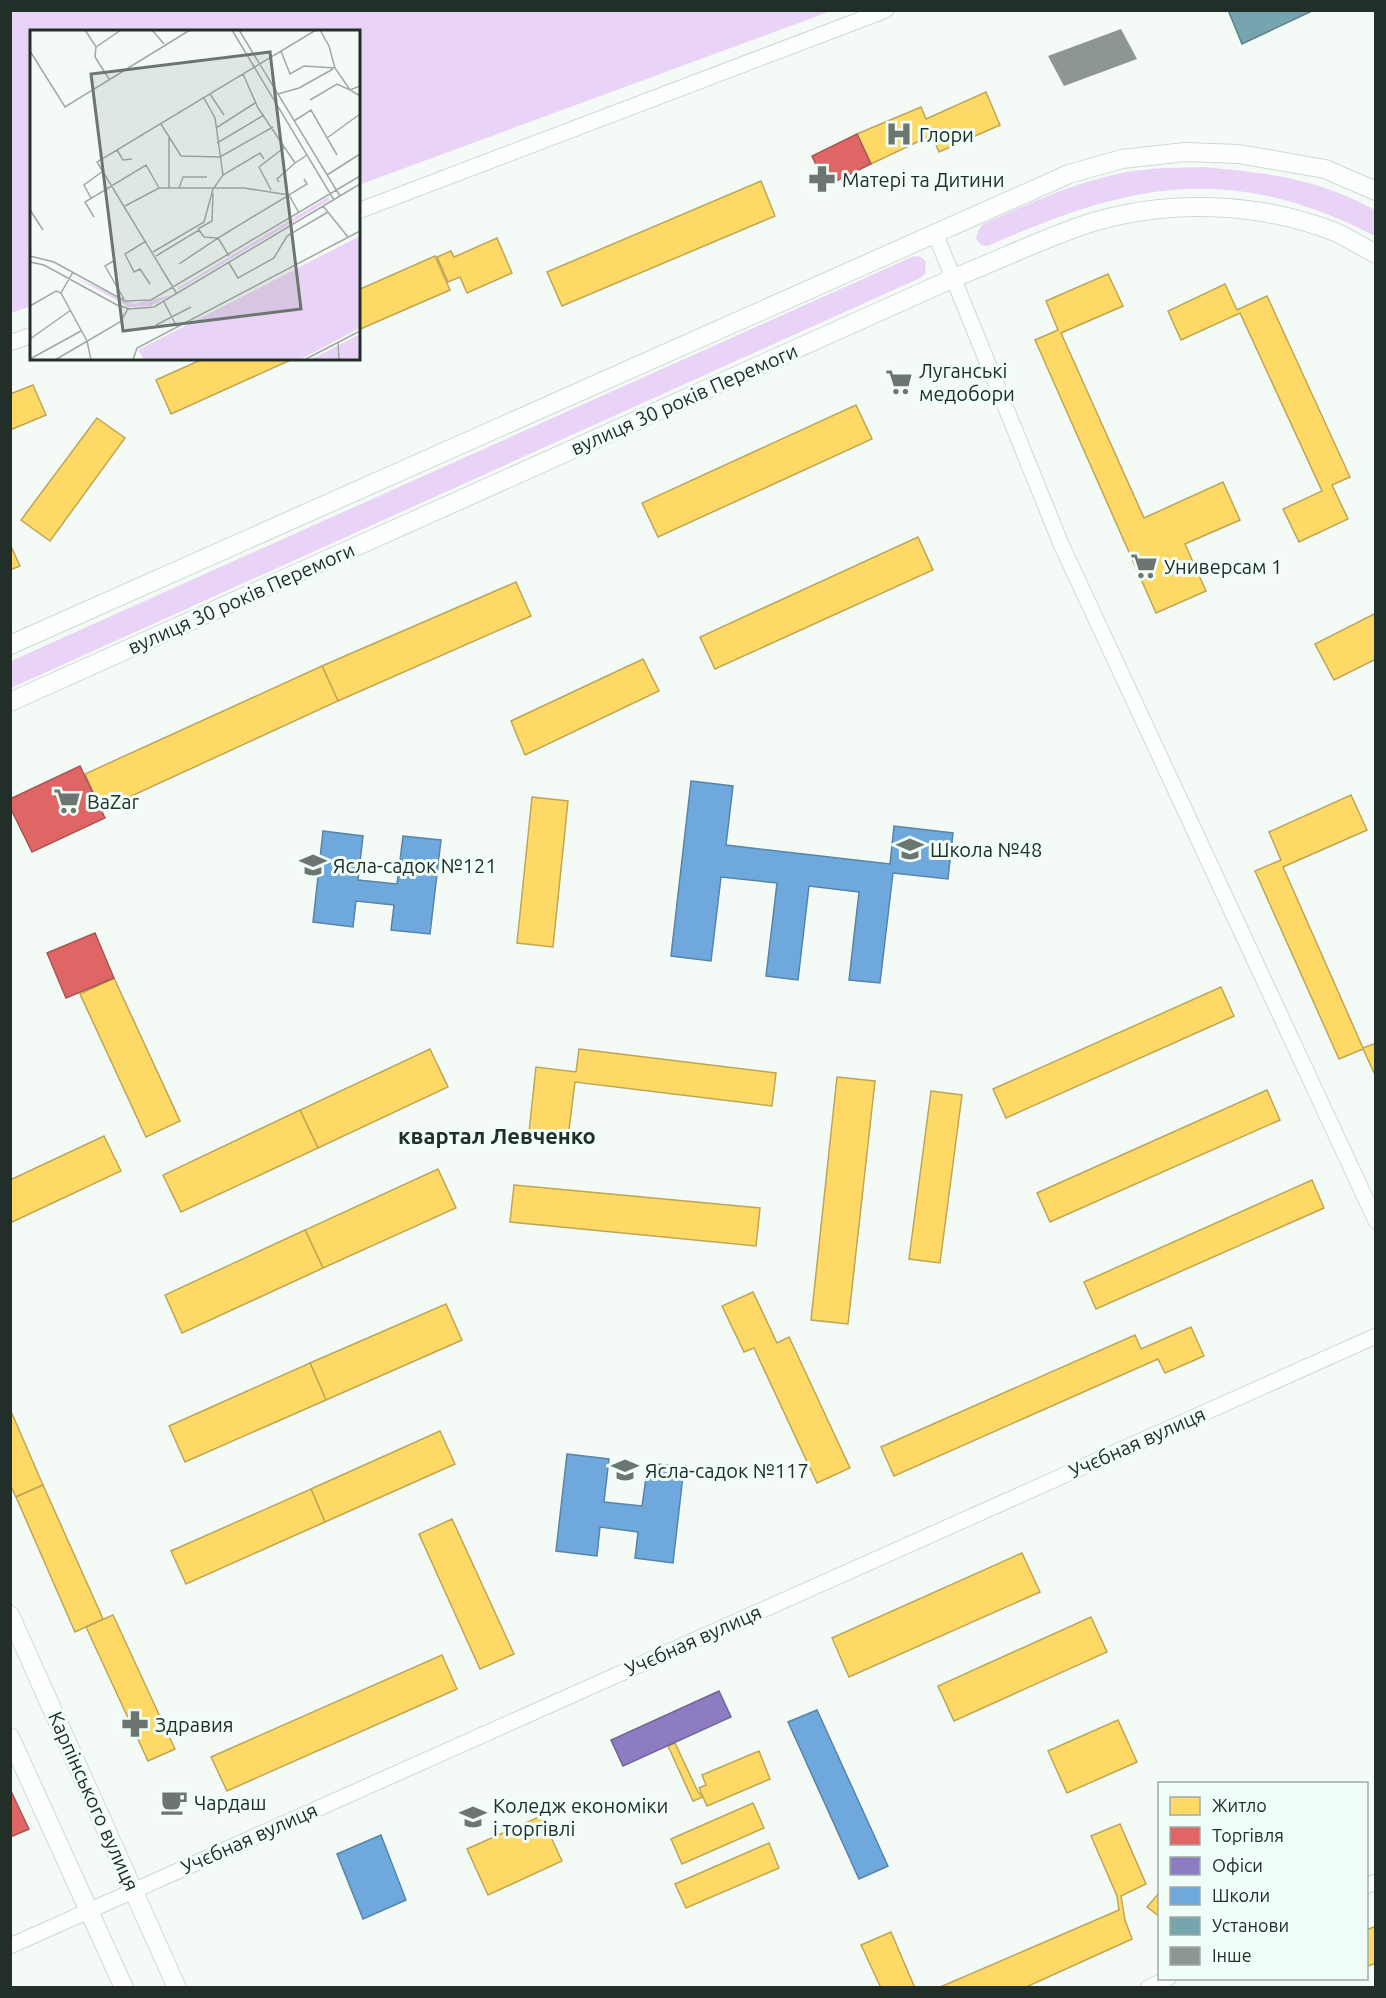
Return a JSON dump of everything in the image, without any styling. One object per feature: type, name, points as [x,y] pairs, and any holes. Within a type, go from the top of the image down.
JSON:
[{"type":"street","points":[[360,210],[886,10]]},
{"type":"street","points":[[10,645],[1069,174],[1122,159],[1185,152],[1239,154],[1325,169],[1376,191]]},
{"type":"street","name":"вулиця 30 років Перемоги","points":[[10,702],[954,278],[1088,224],[1141,211],[1193,207],[1278,214],[1337,233],[1376,254]]},
{"type":"street","points":[[935,233],[1061,544],[1376,1221]]},
{"type":"street","points":[[10,343],[30,336]]},
{"type":"street","name":"Учєбная вулиця","points":[[10,1946],[1376,1336]]},
{"type":"street","name":"Карпінського вулиця","points":[[10,1615],[177,1988]]},
{"type":"street","points":[[10,1737],[124,1988]]},
{"type":"street","points":[[1148,1988],[1164,1980]]},
{"type":"shaded area","points":[[11,10],[831,10],[360,185],[360,30],[30,30],[30,306],[11,313]]},
{"type":"shaded area","points":[[1202,167],[1291,179],[1353,199],[1375,210],[1375,236],[1323,213],[1274,197],[1227,190],[1181,189],[1135,195],[1089,207],[988,246],[981,245],[976,238],[983,224],[1044,197],[1086,182],[1107,176],[1157,168]]},
{"type":"shaded area","points":[[914,256],[921,257],[926,262],[925,274],[920,278],[11,688],[11,661]]},
{"type":"building: Житло","points":[[986,92],[1000,125],[939,152],[932,135],[871,164],[857,134],[921,107],[926,119]]},
{"type":"building: Житло","points":[[761,181],[775,216],[562,306],[547,272]]},
{"type":"building: Житло","points":[[497,238],[512,273],[467,293],[460,277],[448,282],[437,257],[451,251],[454,257]]},
{"type":"building: Житло","points":[[435,256],[450,290],[360,329],[360,289]]},
{"type":"building: Житло","points":[[1108,274],[1123,306],[1061,333],[1144,518],[1223,482],[1240,520],[1185,544],[1206,591],[1156,613],[1035,340],[1058,330],[1046,301]]},
{"type":"building: Житло","points":[[1225,284],[1237,310],[1267,296],[1350,477],[1332,485],[1348,519],[1299,542],[1283,509],[1322,491],[1240,313],[1181,340],[1168,311]]},
{"type":"building: Житло","points":[[201,360],[291,360],[171,414],[156,380]]},
{"type":"building: Житло","points":[[33,385],[46,415],[10,430],[10,394]]},
{"type":"building: Житло","points":[[856,405],[872,439],[658,537],[642,503]]},
{"type":"building: Житло","points":[[97,418],[125,438],[50,541],[21,520]]},
{"type":"building: Житло","points":[[918,537],[933,570],[715,669],[700,637]]},
{"type":"building: Житло","points":[[10,544],[20,566],[10,570]]},
{"type":"building: Житло","points":[[516,582],[531,616],[338,701],[322,666]]},
{"type":"building: Житло","points":[[1376,613],[1376,659],[1334,680],[1315,644]]},
{"type":"building: Житло","points":[[643,659],[659,691],[525,755],[511,721]]},
{"type":"building: Житло","points":[[322,666],[338,701],[101,810],[85,774]]},
{"type":"building: Житло","points":[[1351,795],[1367,830],[1283,867],[1363,1048],[1376,1043],[1376,1077],[1363,1049],[1339,1059],[1255,871],[1281,860],[1269,832]]},
{"type":"building: Житло","points":[[532,797],[568,801],[553,947],[517,943]]},
{"type":"building: Житло","points":[[114,978],[180,1121],[146,1137],[80,994]]},
{"type":"building: Житло","points":[[1221,987],[1234,1016],[1006,1118],[993,1089]]},
{"type":"building: Житло","points":[[430,1049],[448,1087],[318,1148],[300,1110]]},
{"type":"building: Житло","points":[[579,1049],[776,1073],[772,1106],[575,1082],[568,1137],[529,1132],[536,1067],[576,1072]]},
{"type":"building: Житло","points":[[837,1077],[875,1081],[848,1324],[811,1320]]},
{"type":"building: Житло","points":[[1267,1090],[1280,1120],[1050,1222],[1037,1193]]},
{"type":"building: Житло","points":[[931,1091],[962,1095],[940,1263],[909,1259]]},
{"type":"building: Житло","points":[[300,1110],[318,1148],[181,1212],[163,1175]]},
{"type":"building: Житло","points":[[104,1136],[121,1171],[10,1223],[10,1180]]},
{"type":"building: Житло","points":[[438,1169],[456,1208],[323,1268],[305,1230]]},
{"type":"building: Житло","points":[[1312,1180],[1324,1208],[1096,1309],[1084,1282]]},
{"type":"building: Житло","points":[[514,1185],[760,1208],[756,1246],[510,1222]]},
{"type":"building: Житло","points":[[305,1230],[323,1268],[182,1333],[165,1295]]},
{"type":"building: Житло","points":[[753,1292],[777,1343],[789,1337],[850,1468],[817,1483],[754,1348],[744,1352],[722,1306]]},
{"type":"building: Житло","points":[[446,1304],[462,1340],[326,1400],[310,1363]]},
{"type":"building: Житло","points":[[1191,1327],[1204,1356],[1165,1373],[1158,1359],[894,1476],[881,1447],[1135,1335],[1141,1349]]},
{"type":"building: Житло","points":[[310,1363],[326,1400],[185,1462],[169,1426]]},
{"type":"building: Житло","points":[[10,1409],[43,1485],[16,1497],[10,1484]]},
{"type":"building: Житло","points":[[440,1431],[455,1464],[325,1522],[311,1489]]},
{"type":"building: Житло","points":[[43,1485],[103,1619],[75,1632],[16,1497]]},
{"type":"building: Житло","points":[[311,1489],[325,1522],[186,1584],[171,1551]]},
{"type":"building: Житло","points":[[452,1519],[514,1654],[480,1669],[419,1534]]},
{"type":"building: Житло","points":[[1022,1553],[1040,1592],[849,1677],[832,1638]]},
{"type":"building: Житло","points":[[113,1615],[175,1749],[148,1761],[86,1627]]},
{"type":"building: Житло","points":[[1091,1617],[1107,1652],[954,1721],[938,1686]]},
{"type":"building: Житло","points":[[442,1655],[457,1689],[227,1791],[211,1757]]},
{"type":"building: Житло","points":[[1118,1720],[1137,1762],[1067,1793],[1048,1751]]},
{"type":"building: Житло","points":[[675,1743],[698,1792],[703,1797],[693,1801],[668,1746]]},
{"type":"building: Житло","points":[[759,1751],[770,1779],[707,1806],[699,1788],[706,1785],[702,1775]]},
{"type":"building: Житло","points":[[753,1803],[764,1828],[682,1864],[671,1839]]},
{"type":"building: Житло","points":[[541,1816],[562,1861],[488,1895],[467,1849]]},
{"type":"building: Житло","points":[[1120,1824],[1146,1884],[1121,1896],[1125,1920],[1132,1939],[1024,1988],[938,1988],[1119,1910],[1117,1896],[1091,1836]]},
{"type":"building: Житло","points":[[769,1843],[779,1868],[686,1908],[675,1884]]},
{"type":"building: Житло","points":[[1158,1894],[1158,1915],[1147,1907]]},
{"type":"building: Житло","points":[[1376,1926],[1376,1963],[1368,1966],[1368,1929]]},
{"type":"building: Житло","points":[[891,1932],[915,1988],[881,1988],[861,1945]]},
{"type":"building: Торгівля","points":[[857,134],[871,164],[826,186],[812,156]]},
{"type":"building: Торгівля","points":[[80,766],[105,818],[32,852],[10,807],[10,799]]},
{"type":"building: Торгівля","points":[[95,933],[114,978],[66,998],[47,953]]},
{"type":"building: Торгівля","points":[[10,1789],[29,1829],[10,1837]]},
{"type":"building: Офіси","points":[[719,1691],[731,1717],[623,1766],[611,1740]]},
{"type":"building: Школи","points":[[691,781],[733,786],[726,845],[890,864],[894,826],[953,833],[948,879],[893,873],[880,983],[849,980],[859,892],[809,886],[798,980],[766,976],[777,883],[721,877],[711,961],[671,956]]},
{"type":"building: Школи","points":[[323,831],[363,836],[358,880],[397,884],[403,836],[441,840],[430,934],[391,930],[394,905],[356,901],[353,927],[313,922]]},
{"type":"building: Школи","points":[[567,1454],[609,1459],[604,1502],[642,1506],[648,1463],[684,1467],[673,1563],[635,1558],[638,1532],[600,1527],[597,1556],[556,1551]]},
{"type":"building: Школи","points":[[817,1710],[888,1866],[859,1879],[788,1722]]},
{"type":"building: Школи","points":[[381,1835],[406,1900],[363,1919],[337,1854]]},
{"type":"building: Установи","points":[[1228,10],[1314,10],[1242,44]]},
{"type":"building: Інше","points":[[1121,29],[1137,59],[1064,86],[1048,56]]},
{"type":"place","name":"Глори","points":[[899,134]]},
{"type":"place","name":"Матері та Дитини","points":[[822,179]]},
{"type":"place","name":"Луганські медобори","points":[[899,382]]},
{"type":"place","name":"Универсам 1","points":[[1144,566]]},
{"type":"place","name":"BaZar","points":[[67,801]]},
{"type":"place","name":"Школа №48","points":[[910,849]]},
{"type":"place","name":"Ясла-садок №121","points":[[313,865]]},
{"type":"place","name":"Ясла-садок №117","points":[[625,1470]]},
{"type":"place","name":"Здравия","points":[[135,1724]]},
{"type":"place","name":"Чардаш","points":[[174,1802]]},
{"type":"place","name":"Коледж економіки і торгівлі","points":[[473,1817]]},
{"type":"district","name":"квартал Левченко","points":[[497,1135]]}]
